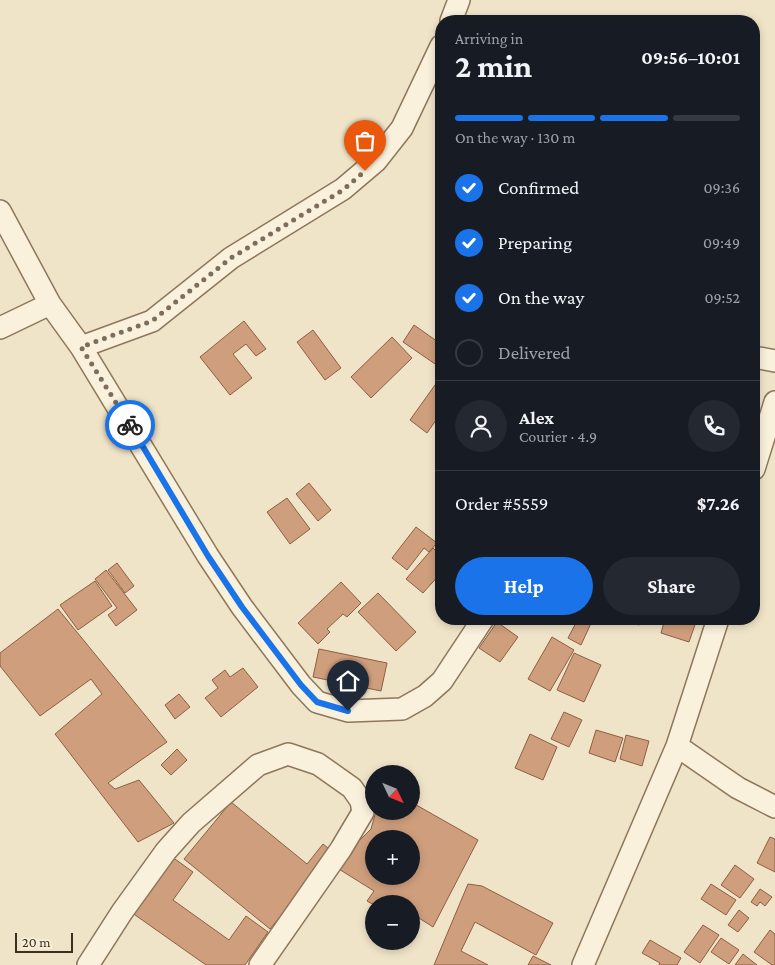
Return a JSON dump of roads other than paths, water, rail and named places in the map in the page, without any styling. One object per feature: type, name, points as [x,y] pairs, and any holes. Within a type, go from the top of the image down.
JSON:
[{"type":"street","points":[[453,15],[459,0]]},
{"type":"street","points":[[81,347],[152,321],[231,258],[343,190],[376,161],[402,128],[435,66]]},
{"type":"street","points":[[0,211],[50,304],[81,347],[213,563],[295,677],[317,702],[348,711],[402,709],[425,696],[442,681],[479,625]]},
{"type":"street","points":[[0,328],[50,304]]},
{"type":"street","points":[[760,358],[775,361]]},
{"type":"street","points":[[760,449],[775,402]]},
{"type":"street","points":[[583,965],[677,746],[716,625]]},
{"type":"street","points":[[677,746],[738,788],[775,807]]},
{"type":"street","points":[[88,965],[122,912],[166,851],[191,823],[258,765],[288,754],[318,764],[352,788],[361,801],[363,812],[336,856],[260,965]]}]
